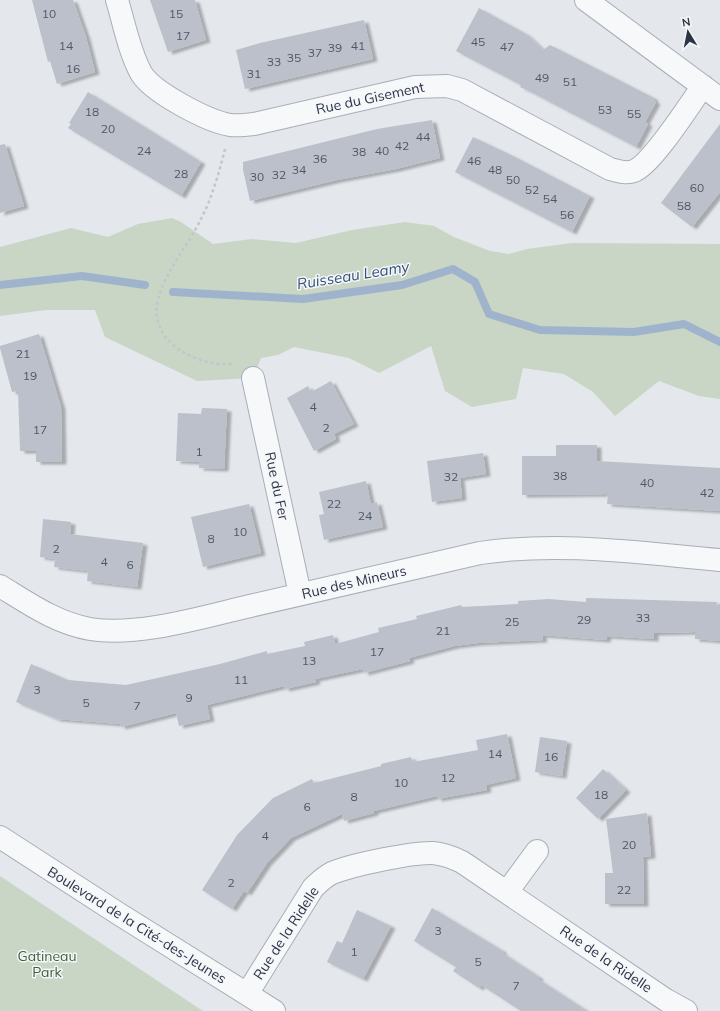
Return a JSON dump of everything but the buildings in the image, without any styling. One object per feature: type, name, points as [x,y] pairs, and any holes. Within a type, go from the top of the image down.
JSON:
[{"type":"street","name":"Rue du Gisement","points":[[117,0],[134,57],[141,73],[151,85],[207,117],[231,125],[254,124],[414,86],[447,86],[462,90],[610,169],[621,172],[632,172],[648,162],[703,86]]},
{"type":"street","points":[[586,0],[720,99]]},
{"type":"street","name":"Rue du Fer","points":[[253,378],[300,594]]},
{"type":"street","name":"Rue des Mineurs","points":[[0,586],[45,613],[71,625],[91,629],[114,630],[178,622],[480,553],[508,549],[569,547],[720,560]]},
{"type":"street","name":"Boulevard de la Cité-des-Jeunes","points":[[0,837],[125,918],[274,1011]]},
{"type":"street","points":[[507,892],[537,851]]},
{"type":"street","name":"Rue de la Ridelle","points":[[247,994],[313,888],[321,880],[332,874],[417,853],[433,853],[447,855],[462,862],[666,1000],[686,1011]]},
{"type":"path","points":[[231,125],[216,185],[201,220],[158,298],[157,312],[163,333],[177,350],[218,365],[234,364],[253,378]]},
{"type":"green space","points":[[172,218],[181,222],[213,244],[252,239],[296,243],[352,230],[405,222],[434,226],[454,237],[490,251],[509,254],[527,249],[572,243],[720,244],[720,399],[699,396],[659,381],[615,416],[593,392],[564,374],[523,368],[516,399],[472,407],[445,391],[431,346],[379,373],[349,358],[294,347],[278,355],[261,358],[253,378],[197,381],[105,337],[95,310],[46,310],[0,316],[0,247],[71,228],[108,237],[138,224]]},
{"type":"green space","name":"Gatineau Park","points":[[0,876],[203,1011],[0,1011]]},
{"type":"waterway","name":"Ruisseau Leamy","points":[[173,292],[303,299],[402,285],[453,269],[475,282],[489,314],[540,330],[634,332],[684,324],[720,342]]},
{"type":"waterway","name":"Ruisseau Leamy","points":[[0,285],[82,276],[145,285]]}]
